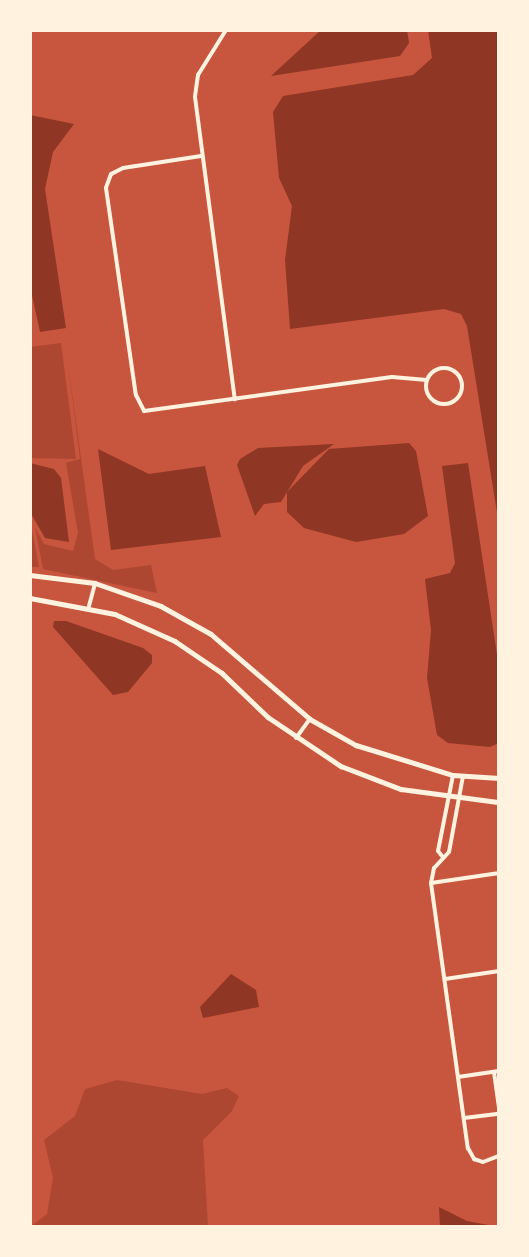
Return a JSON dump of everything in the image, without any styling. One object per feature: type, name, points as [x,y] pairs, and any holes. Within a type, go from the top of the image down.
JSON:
[{"type":"street","points":[[226,30],[198,75],[201,156],[236,399]]},
{"type":"street","points":[[201,156],[111,174],[109,211],[139,405],[152,411],[392,377],[427,380]]},
{"type":"street","points":[[447,368],[458,374],[462,392],[450,403],[438,403],[429,396],[427,380],[435,370],[447,368]]},
{"type":"street","points":[[30,575],[95,583],[161,606],[211,634],[310,718],[356,745],[453,776],[499,778]]},
{"type":"street","points":[[89,606],[95,583]]},
{"type":"street","points":[[30,598],[89,606],[175,641],[222,672],[296,738],[341,766],[401,789],[459,800],[499,802]]},
{"type":"street","points":[[296,738],[310,718]]},
{"type":"street","points":[[442,856],[442,836],[453,776]]},
{"type":"street","points":[[463,776],[452,838],[431,883],[464,1118],[474,1159],[499,1156]]},
{"type":"street","points":[[442,836],[452,838]]},
{"type":"street","points":[[431,883],[499,873]]},
{"type":"street","points":[[445,979],[499,971]]},
{"type":"street","points":[[458,1077],[497,1071],[499,1107]]},
{"type":"street","points":[[464,1118],[499,1114]]},
{"type":"shaded area","points":[[321,30],[407,30],[409,43],[400,56],[271,76]]},
{"type":"shaded area","points":[[428,30],[499,30],[499,525],[467,326],[461,314],[444,309],[290,329],[285,260],[292,206],[279,178],[273,112],[283,96],[413,75],[432,58]]},
{"type":"shaded area","points":[[30,115],[74,124],[53,152],[45,189],[66,328],[40,332],[30,286]]},
{"type":"shaded area","points":[[61,343],[76,459],[30,458],[30,347]]},
{"type":"shaded area","points":[[68,364],[95,559],[113,570],[151,565],[157,593],[43,569],[35,527],[44,544],[73,551],[78,533],[66,463],[80,459]]},
{"type":"shaded area","points":[[409,443],[416,451],[428,516],[404,534],[356,542],[304,528],[287,512],[287,492],[329,449]]},
{"type":"shaded area","points":[[334,444],[303,466],[281,502],[264,504],[255,516],[237,465],[240,459],[258,448]]},
{"type":"shaded area","points":[[98,449],[149,474],[205,466],[221,537],[111,550]]},
{"type":"shaded area","points":[[30,463],[54,469],[61,478],[69,542],[45,538],[30,512]]},
{"type":"shaded area","points":[[468,463],[499,668],[499,743],[490,747],[448,743],[437,735],[427,678],[431,630],[425,579],[450,573],[455,563],[442,466]]},
{"type":"shaded area","points":[[30,520],[39,567],[30,567]]},
{"type":"shaded area","points":[[54,621],[66,621],[143,648],[152,655],[152,663],[128,692],[113,695],[53,627]]},
{"type":"shaded area","points":[[231,974],[256,990],[259,1007],[203,1018],[200,1007]]},
{"type":"shaded area","points":[[117,1080],[202,1094],[227,1088],[239,1096],[232,1111],[203,1140],[208,1227],[30,1227],[47,1214],[53,1178],[44,1140],[75,1116],[85,1089]]},
{"type":"shaded area","points":[[439,1207],[467,1221],[499,1227],[440,1227]]}]
